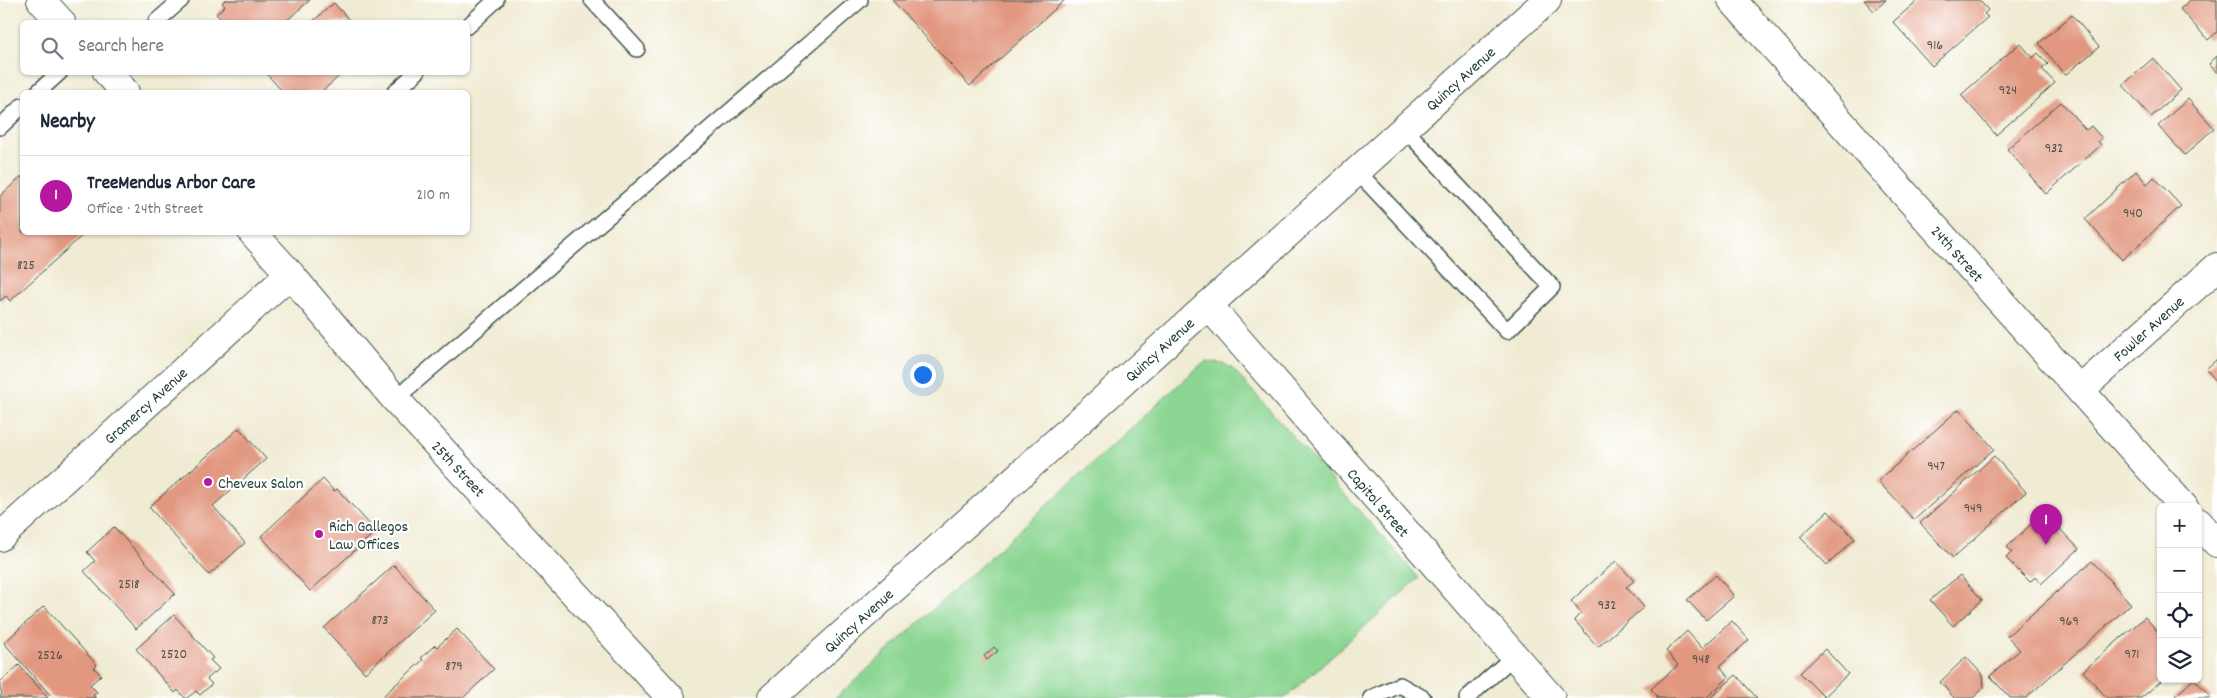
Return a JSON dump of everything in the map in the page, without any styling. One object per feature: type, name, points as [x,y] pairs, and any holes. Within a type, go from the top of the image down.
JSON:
[{"type":"street","points":[[40,0],[59,20]]},
{"type":"street","name":"Quincy Avenue","points":[[772,698],[1547,0]]},
{"type":"street","name":"24th Street","points":[[1732,0],[2180,503]]},
{"type":"street","points":[[110,75],[123,90]]},
{"type":"street","name":"25th Street","points":[[255,235],[395,399],[671,698]]},
{"type":"street","name":"Fowler Avenue","points":[[2080,390],[2217,267]]},
{"type":"street","name":"Gramercy Avenue","points":[[0,537],[290,274]]},
{"type":"street","name":"Capitol Street","points":[[1208,306],[1551,698]]},
{"type":"street","points":[[2202,526],[2217,543]]},
{"type":"lane","points":[[158,20],[181,0]]},
{"type":"lane","points":[[470,24],[496,0]]},
{"type":"lane","points":[[592,0],[637,49]]},
{"type":"lane","points":[[395,399],[860,0]]},
{"type":"lane","points":[[40,90],[57,75]]},
{"type":"lane","points":[[397,90],[414,75]]},
{"type":"lane","points":[[0,126],[20,108]]},
{"type":"lane","points":[[1357,171],[1507,331],[1552,287],[1404,128]]},
{"type":"lane","points":[[1467,698],[1514,656]]},
{"type":"lane","points":[[1371,698],[1400,684],[1423,698]]},
{"type":"green space","points":[[1206,362],[1224,364],[1233,369],[1419,578],[1285,698],[836,698],[1198,367]]},
{"type":"building","points":[[225,0],[310,0],[287,20],[223,20],[216,14],[225,6],[222,3]]},
{"type":"building","points":[[892,0],[1065,0],[970,86]]},
{"type":"building","points":[[1864,0],[1886,0],[1874,11]]},
{"type":"building","points":[[1918,0],[1979,0],[1988,10],[1984,14],[1988,17],[1932,66],[1893,22]]},
{"type":"building","points":[[2190,0],[2217,0],[2217,32],[2208,40],[2180,9]]},
{"type":"building","points":[[334,3],[349,20],[314,20]]},
{"type":"building","points":[[2072,15],[2099,47],[2065,75],[2039,43]]},
{"type":"building","points":[[2020,43],[2033,58],[2038,53],[2048,64],[2042,69],[2055,83],[1996,135],[1961,95]]},
{"type":"building","points":[[2217,56],[2217,73],[2209,64]]},
{"type":"building","points":[[2153,58],[2181,90],[2151,117],[2123,85]]},
{"type":"building","points":[[268,75],[341,75],[323,90],[281,90]]},
{"type":"building","points":[[2188,99],[2214,128],[2185,155],[2158,126]]},
{"type":"building","points":[[2061,102],[2086,130],[2091,126],[2102,138],[2098,141],[2101,145],[2046,194],[2007,149]]},
{"type":"building","points":[[2136,171],[2147,184],[2154,177],[2181,206],[2122,260],[2085,219]]},
{"type":"building","points":[[20,178],[20,235],[83,235],[10,301],[6,296],[0,301],[0,196]]},
{"type":"building","points":[[2217,359],[2217,382],[2206,369]]},
{"type":"building","points":[[1959,409],[1994,449],[1914,520],[1878,481]]},
{"type":"building","name":"Cheveux Salon","points":[[239,428],[266,459],[213,506],[245,543],[209,575],[149,507]]},
{"type":"building","points":[[1994,456],[2026,492],[1953,558],[1920,523]]},
{"type":"building","name":"Rich Gallegos Law Offices","points":[[323,479],[334,491],[337,489],[376,531],[310,591],[261,536]]},
{"type":"building","points":[[1828,511],[1855,539],[1827,565],[1800,537]]},
{"type":"building","points":[[2044,512],[2079,549],[2041,584],[2035,577],[2030,582],[2006,558],[2012,552],[2007,547]]},
{"type":"building","points":[[114,527],[175,594],[136,629],[84,571],[95,561],[87,552]]},
{"type":"building","points":[[1616,561],[1634,581],[1626,587],[1644,607],[1598,647],[1574,620],[1581,613],[1571,601]]},
{"type":"building","points":[[2092,561],[2131,604],[2026,698],[2010,698],[1990,676],[2020,650],[2007,636]]},
{"type":"building","points":[[394,565],[435,610],[365,673],[324,628]]},
{"type":"building","points":[[1716,575],[1734,596],[1706,620],[1687,600]]},
{"type":"building","points":[[1960,575],[1982,600],[1953,626],[1930,600]]},
{"type":"building","points":[[44,606],[97,665],[94,668],[101,675],[90,685],[97,692],[93,696],[96,698],[53,698],[4,643]]},
{"type":"building","points":[[174,615],[213,658],[210,660],[219,669],[207,679],[212,684],[200,695],[196,691],[185,698],[178,690],[175,693],[136,649]]},
{"type":"building","points":[[2145,617],[2157,630],[2157,683],[2159,683],[2141,698],[2107,698],[2083,671]]},
{"type":"building","points":[[1732,621],[1749,640],[1720,666],[1729,677],[1706,698],[1656,698],[1658,697],[1651,689],[1678,665],[1666,651],[1687,631],[1702,648]]},
{"type":"building","points":[[457,629],[494,669],[463,698],[386,698],[384,695],[423,660],[421,658]]},
{"type":"building","points":[[994,647],[998,651],[987,660],[984,656]]},
{"type":"building","points":[[1825,649],[1848,674],[1824,697],[1800,673]]},
{"type":"building","points":[[1966,657],[1983,675],[1984,688],[1973,698],[1954,698],[1940,682]]},
{"type":"building","points":[[19,665],[48,698],[0,698],[2,693],[0,682]]},
{"type":"building","points":[[1736,675],[1757,698],[1710,698]]},
{"type":"building","points":[[2190,683],[2198,683],[2212,698],[2173,698]]},
{"type":"place","name":"Cheveux Salon","points":[[208,482]]},
{"type":"place","name":"Rich Gallegos Law Offices","points":[[319,534]]},
{"type":"place","name":"TreeMendus Arbor Care","points":[[2046,545]]}]
